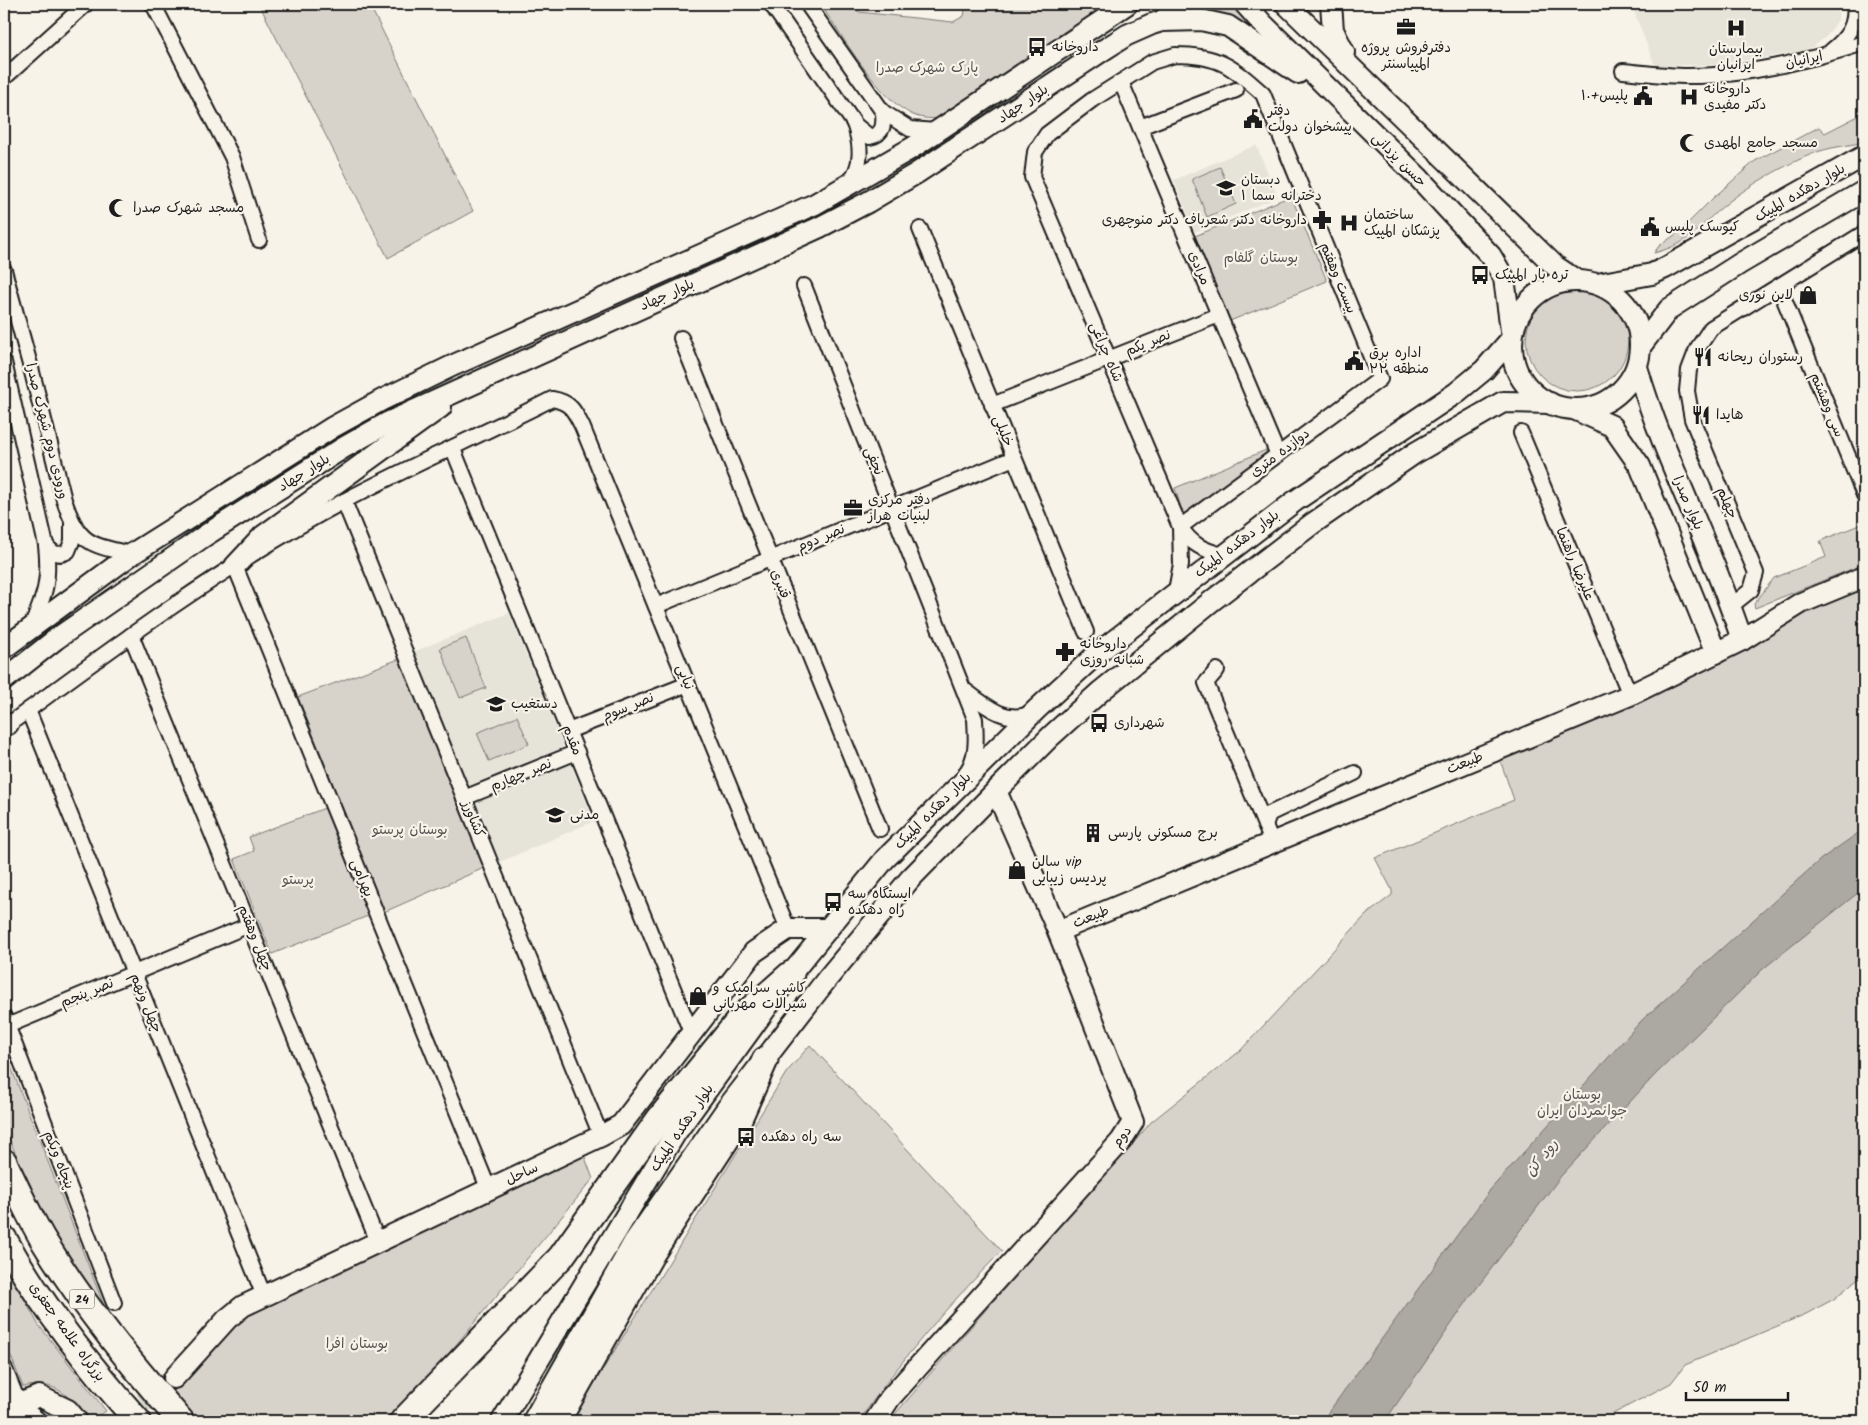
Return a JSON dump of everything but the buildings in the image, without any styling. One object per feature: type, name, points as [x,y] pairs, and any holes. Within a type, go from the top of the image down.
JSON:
[{"type":"highway","points":[[403,1421],[460,1360],[528,1294],[561,1257],[660,1118],[741,1018],[790,974]]},
{"type":"highway","points":[[556,1421],[652,1253],[737,1123],[765,1060]]},
{"type":"highway","name":"24","points":[[4,1162],[45,1243],[88,1306],[140,1375],[181,1421]]},
{"type":"highway","name":"بزرگراه علامه جعفری","points":[[4,1238],[18,1265],[53,1314],[106,1386],[138,1421]]},
{"type":"main road","name":"بلوار جهاد","points":[[4,648],[132,554],[324,432],[382,400],[454,365],[814,204],[939,130],[1127,4]]},
{"type":"main road","points":[[1162,21],[1181,4]]},
{"type":"main road","name":"حسن یزدانی","points":[[1245,4],[1340,102],[1418,177],[1491,256],[1504,278],[1512,338]]},
{"type":"main road","points":[[1286,4],[1349,63],[1555,266],[1576,280]]},
{"type":"main road","points":[[1331,4],[1333,30],[1349,63]]},
{"type":"main road","name":"بلوار جهاد","points":[[4,680],[108,601],[262,499],[389,422],[481,378],[820,228],[933,163],[1127,35],[1162,21],[1201,20],[1228,26],[1340,102]]},
{"type":"main road","name":"بلوار دهکده المپیک","points":[[1597,284],[1652,274],[1665,268],[1864,156]]},
{"type":"main road","points":[[1640,347],[1669,309],[1741,263],[1864,191]]},
{"type":"main road","points":[[1574,409],[1594,407],[1612,398],[1627,384],[1637,367],[1640,347],[1638,326],[1629,308],[1615,293],[1597,284],[1576,280],[1557,283],[1540,291],[1526,303],[1516,319],[1512,338],[1513,358],[1520,377],[1533,392],[1550,404],[1574,409],[1612,426],[1640,466],[1716,653]]},
{"type":"main road","name":"بلوار دهکده المپیک","points":[[502,1421],[675,1134],[790,974],[885,859],[1037,709],[1098,653],[1295,501],[1456,393],[1484,370],[1512,338]]},
{"type":"main road","name":"بلوار صدرا","points":[[1637,367],[1652,416],[1731,606],[1742,640]]},
{"type":"main road","points":[[235,566],[263,536],[481,378]]},
{"type":"main road","name":"بلوار دهکده المپیک","points":[[532,1421],[634,1242],[727,1108],[827,979],[910,879],[1051,736],[1101,691],[1213,600],[1312,524],[1415,453],[1503,402],[1550,404]]},
{"type":"main road","name":"طبیعت","points":[[1058,931],[1269,834],[1630,695],[1742,640],[1801,603],[1864,577]]},
{"type":"main road","name":"دوم","points":[[875,1421],[890,1398],[1121,1141],[1133,1122],[1058,931],[996,791]]},
{"type":"main road","points":[[788,929],[828,929]]},
{"type":"main road","name":"ساحل","points":[[174,1378],[227,1318],[243,1306],[489,1190],[601,1136],[621,1124],[754,952],[788,929]]},
{"type":"main road","points":[[11,1407],[39,1396],[68,1410],[76,1421]]},
{"type":"street","points":[[4,78],[86,4]]},
{"type":"street","points":[[153,4],[232,157],[259,240]]},
{"type":"street","points":[[771,4],[854,124],[859,139],[860,159],[852,178],[840,190]]},
{"type":"street","points":[[807,4],[883,112],[910,130],[939,130]]},
{"type":"street","points":[[1825,56],[1850,32],[1856,16],[1854,4]]},
{"type":"street","points":[[1859,4],[1864,10]]},
{"type":"street","name":"ایرانیان","points":[[1623,71],[1687,76],[1721,74],[1760,69],[1825,56],[1864,43]]},
{"type":"street","name":"بیست وهفتم","points":[[1121,82],[1152,62],[1175,55],[1196,55],[1213,58],[1240,73],[1263,94],[1380,379]]},
{"type":"street","name":"مرادی","points":[[1121,82],[1278,454]]},
{"type":"street","name":"شاه چراغی","points":[[1121,82],[1092,100],[1047,134],[1035,152],[1032,177],[1180,527]]},
{"type":"street","points":[[1140,128],[1236,90]]},
{"type":"street","points":[[854,124],[870,137],[878,136],[882,130],[883,112]]},
{"type":"street","name":"خلیلی","points":[[920,229],[1086,632]]},
{"type":"street","name":"چهلم","points":[[1731,606],[1751,590],[1756,573],[1692,420],[1687,392],[1692,363],[1697,349],[1711,328],[1864,233]]},
{"type":"street","name":"ورودی دوم شهرک صدرا","points":[[4,270],[71,521],[84,539],[95,546],[132,554]]},
{"type":"street","name":"نجفی","points":[[804,286],[966,691],[975,719],[977,747],[971,766],[958,786]]},
{"type":"street","name":"سی وهشتم","points":[[1779,287],[1864,495]]},
{"type":"street","name":"نصر یکم","points":[[992,405],[1219,315]]},
{"type":"street","name":"قنبری","points":[[681,338],[880,829]]},
{"type":"street","points":[[4,362],[46,545],[48,576],[46,590],[31,629]]},
{"type":"street","name":"دوازده متری","points":[[1180,527],[1380,379]]},
{"type":"street","name":"نیایی","points":[[5,726],[131,635],[235,566],[344,501],[552,399],[565,401],[576,413],[582,426],[788,929]]},
{"type":"street","name":"علیرضا راهنما","points":[[1521,433],[1630,695]]},
{"type":"street","name":"مقدم","points":[[453,449],[691,1032]]},
{"type":"street","name":"نصر دوم","points":[[656,606],[1014,458]]},
{"type":"street","name":"کشاورز","points":[[344,501],[601,1136]]},
{"type":"street","points":[[46,545],[55,554],[60,555],[68,551],[73,534],[71,521]]},
{"type":"street","points":[[1180,527],[1190,542],[1203,550],[1223,555]]},
{"type":"street","points":[[1176,591],[1181,564],[1180,527]]},
{"type":"street","name":"بهرامی","points":[[235,566],[489,1190]]},
{"type":"street","name":"چهل وهفتم","points":[[131,635],[378,1242]]},
{"type":"street","points":[[1217,670],[1206,683],[1269,834]]},
{"type":"street","name":"نصر سوم","points":[[568,731],[688,684]]},
{"type":"street","points":[[966,691],[988,707],[1002,714],[1023,717],[1037,709]]},
{"type":"street","name":"چهل ونهم","points":[[28,710],[264,1296]]},
{"type":"street","name":"نصر چهارم","points":[[464,798],[577,752]]},
{"type":"street","points":[[1269,834],[1269,814],[1355,773]]},
{"type":"street","name":"نصر پنجم","points":[[5,1022],[250,926]]},
{"type":"street","name":"پنجاه ویکم","points":[[5,1022],[114,1303]]},
{"type":"street","points":[[4,1367],[11,1407],[40,1421]]},
{"type":"shaded area","name":"بیمارستان ایرانیان","points":[[1631,4],[1839,4],[1838,20],[1826,37],[1807,51],[1715,65],[1655,65]]},
{"type":"shaded area","name":"دبستان دخترانه سما ۱","points":[[1256,145],[1278,197],[1195,232],[1174,180]]},
{"type":"shaded area","points":[[509,613],[563,745],[560,751],[470,790],[413,652]]},
{"type":"shaded area","points":[[570,762],[594,821],[500,862],[475,802]]},
{"type":"green space","points":[[259,4],[369,4],[473,211],[388,258]]},
{"type":"green space","name":"پارک شهرک صدرا","points":[[820,4],[851,4],[859,12],[953,22],[964,16],[966,4],[1115,4],[1068,29],[943,118],[931,119],[913,115],[887,96],[862,66]]},
{"type":"green space","points":[[1187,4],[1232,4],[1266,43],[1182,11]]},
{"type":"green space","points":[[1864,113],[1864,142],[1818,152],[1779,170],[1735,197],[1687,239],[1654,253],[1659,246],[1679,232],[1712,199],[1755,161],[1819,127],[1825,133]]},
{"type":"green space","points":[[1220,167],[1236,204],[1207,217],[1192,179]]},
{"type":"green space","name":"بوستان گلفام","points":[[1291,196],[1327,281],[1230,321],[1195,236]]},
{"type":"green space","points":[[1577,289],[1587,290],[1606,297],[1620,311],[1627,330],[1627,350],[1620,369],[1606,383],[1587,390],[1577,391],[1567,390],[1548,383],[1534,369],[1527,350],[1526,340],[1527,330],[1534,311],[1548,297],[1567,290]]},
{"type":"green space","points":[[1266,450],[1267,458],[1184,518],[1175,488]]},
{"type":"green space","points":[[1864,523],[1864,564],[1755,608],[1754,604],[1774,578],[1826,557],[1820,541]]},
{"type":"green space","name":"بوستان جوانمردان ایران","points":[[1864,588],[1864,1273],[1834,1299],[1806,1314],[1685,1365],[1671,1383],[1603,1421],[889,1421],[1037,1251],[1093,1181],[1137,1139],[1151,1122],[1240,1051],[1366,915],[1392,895],[1392,890],[1375,858],[1514,800],[1499,757],[1773,625]]},
{"type":"green space","points":[[466,638],[486,688],[460,698],[440,648]]},
{"type":"green space","name":"بوستان پرستو","points":[[399,659],[484,868],[384,912],[298,697]]},
{"type":"green space","points":[[517,716],[529,744],[489,761],[477,733]]},
{"type":"green space","name":"پرستو","points":[[325,808],[368,916],[272,954],[234,859],[254,851],[249,837]]},
{"type":"green space","points":[[810,1045],[1002,1251],[926,1333],[892,1375],[859,1421],[571,1421],[786,1073]]},
{"type":"green space","points":[[4,1049],[108,1316],[48,1222],[4,1129]]},
{"type":"green space","name":"بوستان افرا","points":[[583,1152],[593,1179],[393,1421],[199,1421],[170,1393],[229,1324]]},
{"type":"green space","points":[[4,1262],[38,1324],[106,1411],[91,1420],[68,1397],[54,1388],[35,1385],[23,1387],[4,1339]]},
{"type":"water","name":"رود کن","points":[[1864,829],[1864,888],[1763,969],[1655,1075],[1561,1176],[1470,1297],[1385,1421],[1322,1421],[1490,1190],[1641,1021],[1821,859]]},
{"type":"tunnel","points":[[119,1421],[174,1378]]},
{"type":"place","name":"دفترفروش پروژه المپیاسنتر","points":[[1406,27]]},
{"type":"place","name":"بیمارستان ایرانیان","points":[[1736,28]]},
{"type":"place","name":"داروخانه","points":[[1037,47]]},
{"type":"place","name":"پلیس+۱۰","points":[[1643,96]]},
{"type":"place","name":"داروخانه دکتر مفیدی","points":[[1689,97]]},
{"type":"place","name":"دفتر پیشخوان دولت","points":[[1253,119]]},
{"type":"place","name":"مسجد جامع المهدی","points":[[1689,143]]},
{"type":"place","name":"دبستان دخترانه سما ۱","points":[[1226,188]]},
{"type":"place","name":"مسجد شهرک صدرا","points":[[118,208]]},
{"type":"place","name":"داروخانه دکتر شعرباف دکتر منوچهری","points":[[1322,220]]},
{"type":"place","name":"ساختمان پزشکان المپیک","points":[[1349,223]]},
{"type":"place","name":"کیوسک پلیس","points":[[1650,227]]},
{"type":"place","name":"تره بار المپیک","points":[[1480,275]]},
{"type":"place","name":"لاین نوری","points":[[1808,295]]},
{"type":"place","name":"رستوران ریحانه","points":[[1703,357]]},
{"type":"place","name":"اداره برق منطقه ۲۲","points":[[1354,361]]},
{"type":"place","name":"هایدا","points":[[1701,415]]},
{"type":"place","name":"دفتر مرکزی لبنیات هراز","points":[[853,508]]},
{"type":"place","name":"داروخانه شبانه روزی","points":[[1065,652]]},
{"type":"place","name":"دستغیب","points":[[496,704]]},
{"type":"place","name":"شهرداری","points":[[1099,723]]},
{"type":"place","name":"مدنی","points":[[555,815]]},
{"type":"place","name":"برج مسکونی پارسی","points":[[1093,833]]},
{"type":"place","name":"سالن vip پردیس زیبایی","points":[[1017,870]]},
{"type":"place","name":"ایستگاه سه راه دهکده","points":[[833,902]]},
{"type":"place","name":"کاشی سرامیک و شیرالات مهربانی","points":[[698,996]]},
{"type":"place","name":"سه راه دهکده","points":[[746,1137]]}]
